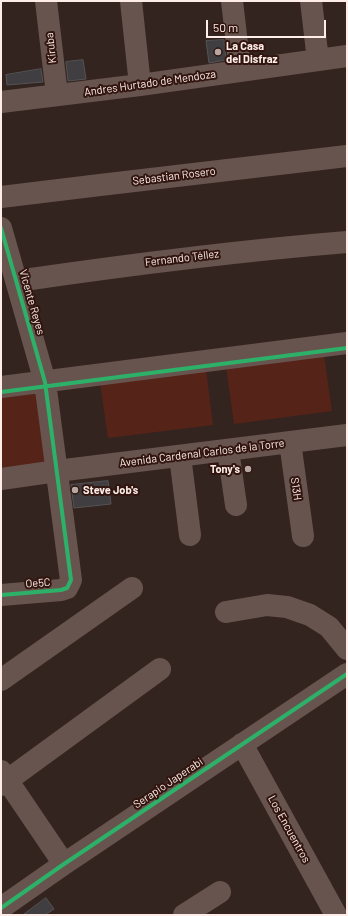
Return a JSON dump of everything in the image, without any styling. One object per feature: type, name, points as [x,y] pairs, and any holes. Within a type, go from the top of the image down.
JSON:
[{"type":"street","name":"Kiruba","points":[[46,1],[57,95]]},
{"type":"street","points":[[131,1],[140,84]]},
{"type":"street","points":[[232,1],[240,70]]},
{"type":"street","points":[[311,1],[318,60]]},
{"type":"street","name":"Andres Hurtado de Mendoza","points":[[1,102],[347,56]]},
{"type":"street","name":"Sebastian Rosero","points":[[1,197],[100,184],[347,156]]},
{"type":"street","name":"Vicente Reyes","points":[[1,228],[10,271],[45,382]]},
{"type":"street","name":"Fernando Téllez","points":[[10,271],[112,267],[257,250],[347,242]]},
{"type":"street","points":[[1,387],[347,343]]},
{"type":"street","points":[[45,382],[57,471]]},
{"type":"street","name":"Avenida Cardenal Carlos de la Torre","points":[[1,479],[347,435]]},
{"type":"street","name":"S13H","points":[[290,442],[303,536]]},
{"type":"street","points":[[228,450],[236,505]]},
{"type":"street","points":[[180,456],[190,535]]},
{"type":"street","name":"Oe5C","points":[[1,595],[61,590],[67,588],[70,580],[57,471]]},
{"type":"street","points":[[1,680],[132,588]]},
{"type":"street","points":[[226,612],[267,605],[287,607],[310,615],[329,627],[347,649]]},
{"type":"street","points":[[64,864],[3,779],[160,669]]},
{"type":"street","name":"Serapio Japerabi","points":[[10,908],[64,864],[347,674]]},
{"type":"street","name":"Los Encuentros","points":[[242,744],[336,915]]},
{"type":"street","points":[[184,915],[220,892]]},
{"type":"shaded area","points":[[324,355],[332,411],[234,424],[226,367]]},
{"type":"shaded area","points":[[206,369],[213,425],[108,438],[100,382]]},
{"type":"shaded area","points":[[38,393],[48,463],[1,469],[1,397]]},
{"type":"building","name":"La Casa del Disfraz","points":[[224,40],[226,60],[209,63],[206,41]]},
{"type":"building","points":[[83,60],[86,79],[68,81],[66,62]]},
{"type":"building","points":[[41,69],[43,82],[7,85],[6,75]]},
{"type":"building","points":[[108,481],[111,504],[74,508],[71,485]]},
{"type":"building","points":[[46,898],[54,909],[45,915],[23,915]]},
{"type":"cycle path","points":[[1,228],[45,382],[71,580],[67,588],[61,590],[1,595]]},
{"type":"cycle path","points":[[1,392],[347,348]]},
{"type":"cycle path","points":[[1,908],[347,674]]},
{"type":"place","name":"La Casa del Disfraz","points":[[218,52]]},
{"type":"place","name":"Tony's","points":[[248,469]]},
{"type":"place","name":"Steve Job's","points":[[75,490]]}]
